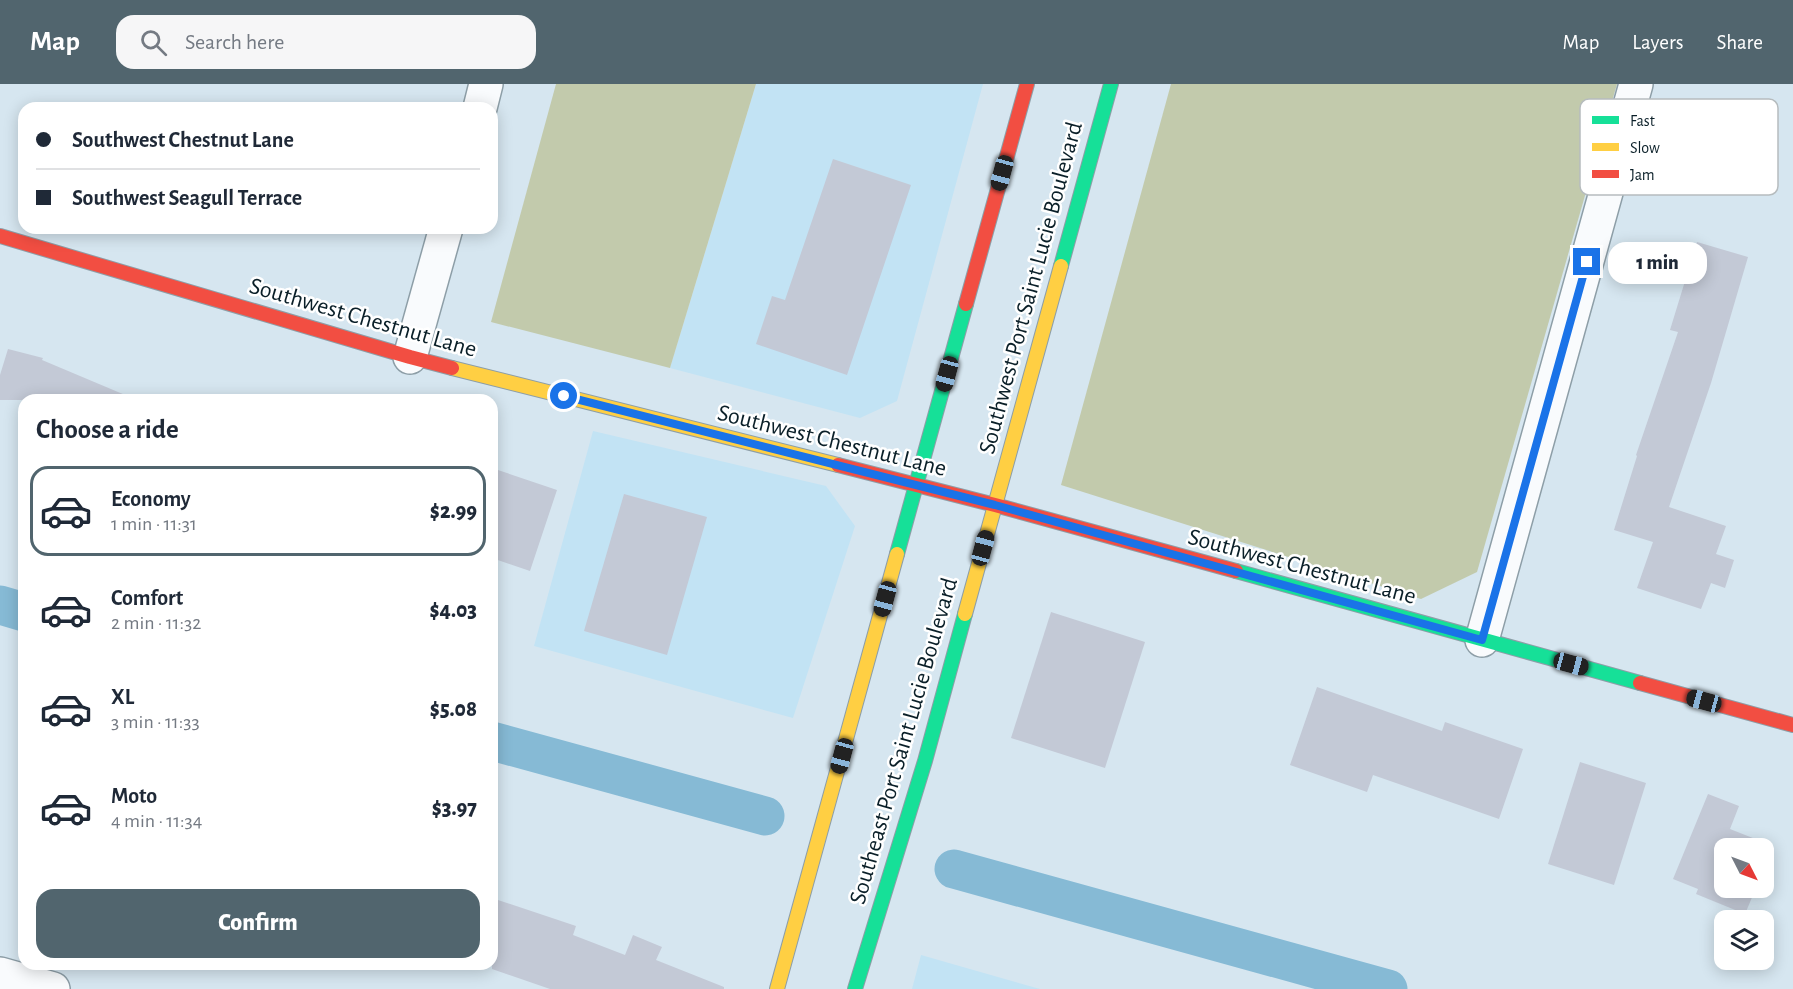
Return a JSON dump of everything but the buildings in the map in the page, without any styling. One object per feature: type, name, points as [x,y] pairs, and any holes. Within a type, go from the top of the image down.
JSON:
[{"type":"main road","points":[[777,989],[1027,84]]},
{"type":"main road","name":"Southwest Port Saint Lucie Boulevard","points":[[995,505],[1111,84]]},
{"type":"main road","name":"Southwest Chestnut Lane","points":[[0,236],[410,357],[995,505],[1793,725]]},
{"type":"main road","name":"Southeast Port Saint Lucie Boulevard","points":[[855,989],[925,761],[995,505]]},
{"type":"street","points":[[482,102],[486,84]]},
{"type":"street","points":[[1632,99],[1636,84]]},
{"type":"street","points":[[1482,640],[1605,195]]},
{"type":"street","points":[[410,357],[444,234]]},
{"type":"street","points":[[0,974],[53,989]]},
{"type":"shaded area","points":[[756,84],[983,84],[897,401],[860,418],[670,368]]},
{"type":"shaded area","points":[[593,431],[826,486],[855,526],[793,718],[534,646]]},
{"type":"shaded area","points":[[921,955],[1040,989],[912,989]]},
{"type":"green space","points":[[556,84],[756,84],[670,368],[491,322]]},
{"type":"green space","points":[[1171,84],[1617,84],[1613,99],[1580,99],[1580,195],[1585,195],[1477,572],[1421,599],[1061,485]]},
{"type":"waterway","points":[[0,605],[18,610]]},
{"type":"waterway","points":[[498,743],[765,816]]},
{"type":"waterway","points":[[954,869],[1388,989]]},
{"type":"traffic: fast","points":[[1061,266],[1111,84]]},
{"type":"traffic: fast","points":[[897,554],[966,304]]},
{"type":"traffic: fast","points":[[1236,571],[1640,683]]},
{"type":"traffic: fast","points":[[855,989],[925,761],[965,614]]},
{"type":"traffic: slow","points":[[965,614],[1061,266]]},
{"type":"traffic: slow","points":[[452,368],[838,465]]},
{"type":"traffic: slow","points":[[777,989],[897,554]]},
{"type":"traffic: jam","points":[[966,304],[1027,84]]},
{"type":"traffic: jam","points":[[0,236],[452,368]]},
{"type":"traffic: jam","points":[[838,465],[1236,571]]},
{"type":"traffic: jam","points":[[1640,683],[1793,725]]},
{"type":"route","points":[[564,396],[995,505],[1482,640],[1587,262]]}]
